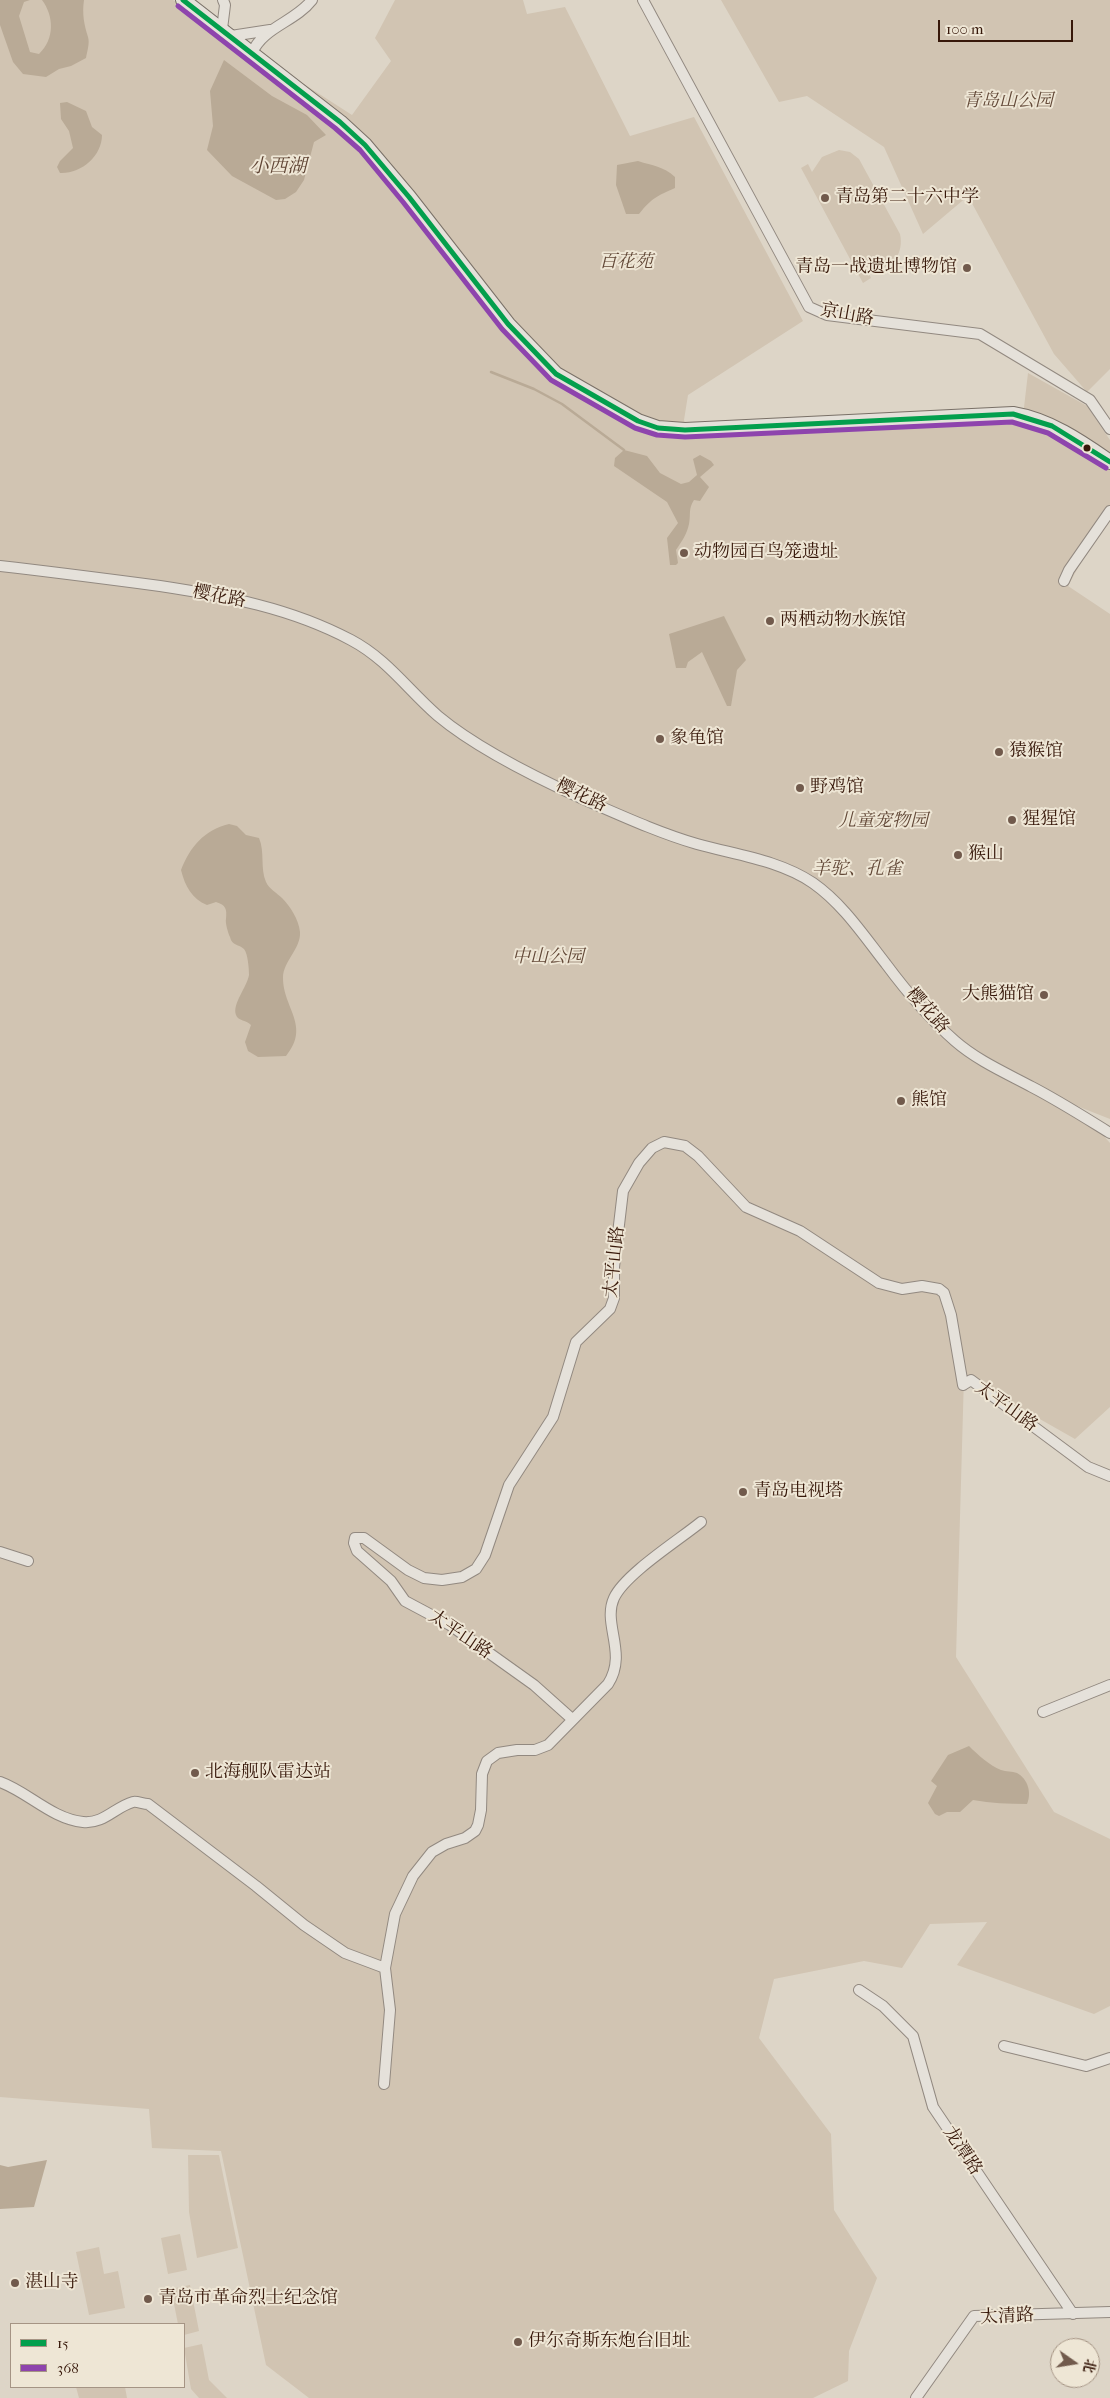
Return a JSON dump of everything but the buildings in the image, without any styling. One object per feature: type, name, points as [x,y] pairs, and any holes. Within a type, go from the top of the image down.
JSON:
[{"type":"main road","points":[[183,0],[340,122],[365,145],[409,197],[508,324],[556,374],[633,419],[658,428],[684,430],[1013,414],[1038,420],[1054,427],[1110,462]]},
{"type":"street","points":[[223,0],[225,5],[226,32],[274,29]]},
{"type":"street","points":[[252,53],[259,40],[299,14],[312,0]]},
{"type":"street","name":"京山路","points":[[643,0],[809,308],[827,315],[980,334],[1090,400],[1110,429]]},
{"type":"street","points":[[1064,581],[1069,570],[1110,512]]},
{"type":"street","name":"樱花路","points":[[0,566],[110,579],[223,596],[276,609],[313,622],[353,640],[382,659],[439,716],[474,742],[538,776],[581,798],[695,844],[745,855],[791,871],[813,884],[833,900],[862,932],[889,968],[955,1041],[984,1063],[1032,1087],[1110,1133]]},
{"type":"street","name":"太平山路","points":[[572,1719],[534,1685],[450,1625],[406,1602],[391,1581],[357,1551],[354,1543],[355,1538],[364,1538],[408,1570],[424,1578],[442,1580],[462,1577],[476,1570],[485,1555],[509,1485],[552,1417],[576,1342],[610,1310],[614,1298],[614,1267],[623,1191],[638,1163],[652,1148],[664,1142],[685,1146],[698,1156],[746,1207],[800,1231],[879,1283],[902,1289],[922,1286],[939,1289],[944,1293],[951,1315],[963,1386],[971,1380],[1088,1467],[1110,1476]]},
{"type":"street","points":[[384,2084],[390,2010],[386,1968],[394,1914],[412,1876],[432,1852],[446,1844],[465,1838],[475,1831],[478,1825],[482,1774],[486,1761],[498,1753],[516,1750],[535,1750],[548,1745],[608,1684],[614,1674],[617,1655],[612,1617],[614,1599],[626,1582],[701,1522]]},
{"type":"street","points":[[0,1552],[28,1561]]},
{"type":"street","points":[[1043,1712],[1110,1685]]},
{"type":"street","points":[[0,1782],[12,1786],[39,1804],[70,1819],[84,1822],[98,1821],[134,1802],[148,1804],[304,1925],[345,1953],[386,1968]]},
{"type":"street","name":"龙潭路","points":[[860,1990],[883,2006],[913,2036],[933,2107],[1073,2314]]},
{"type":"street","points":[[1004,2046],[1086,2066],[1110,2058]]},
{"type":"street","name":"太清路","points":[[916,2398],[974,2316],[1110,2312]]},
{"type":"green space","name":"中山公园","points":[[0,0],[173,0],[352,115],[391,61],[375,38],[395,0],[523,0],[527,14],[565,7],[630,136],[694,117],[803,321],[688,395],[684,420],[686,428],[1023,416],[1028,373],[1087,406],[1110,440],[1110,509],[1068,586],[1110,614],[1110,1119],[1077,1106],[1110,1143],[1110,1407],[1075,1439],[964,1376],[956,1657],[1054,1812],[1110,1839],[1110,2006],[1094,2014],[957,1965],[987,1922],[930,1924],[902,1968],[864,1961],[774,1979],[759,2038],[831,2134],[834,2210],[877,2278],[849,2351],[848,2381],[813,2398],[309,2398],[266,2365],[221,2151],[152,2148],[149,2109],[0,2097]]},
{"type":"green space","name":"青岛山公园","points":[[721,0],[1110,0],[1110,369],[1087,392],[1054,354],[968,196],[923,234],[884,147],[807,96],[779,102]]},
{"type":"green space","points":[[839,150],[850,152],[859,159],[900,234],[901,242],[897,256],[888,265],[881,268],[866,267],[871,278],[863,283],[801,168],[808,164],[812,172],[822,157]]},
{"type":"green space","points":[[188,2155],[219,2155],[238,2248],[197,2258],[189,2212]]},
{"type":"green space","points":[[180,2234],[187,2270],[168,2274],[161,2238]]},
{"type":"green space","points":[[99,2247],[104,2274],[118,2271],[125,2308],[89,2315],[76,2252]]},
{"type":"green space","points":[[190,2285],[199,2331],[185,2335],[185,2323],[178,2323],[171,2289]]},
{"type":"green space","points":[[202,2344],[209,2380],[227,2398],[199,2398],[191,2389],[185,2348]]},
{"type":"green space","points":[[76,2388],[125,2388],[127,2398],[79,2398]]},
{"type":"water","points":[[0,0],[30,0],[24,2],[19,16],[30,52],[39,54],[48,41],[51,27],[49,13],[42,0],[84,0],[85,28],[89,39],[86,58],[71,66],[59,69],[46,77],[23,74],[13,62],[0,25]]},
{"type":"water","name":"小西湖","points":[[224,60],[272,96],[307,115],[326,135],[314,142],[304,180],[296,192],[285,199],[276,200],[232,176],[207,150],[213,126],[210,91]]},
{"type":"water","points":[[67,102],[86,111],[92,127],[102,135],[98,150],[89,162],[83,167],[68,173],[60,173],[57,167],[60,161],[73,148],[69,131],[61,119],[60,103]]},
{"type":"water","points":[[638,161],[671,173],[675,177],[675,188],[655,198],[639,214],[626,214],[616,185],[617,165]]},
{"type":"water","points":[[624,450],[647,456],[660,473],[681,484],[689,482],[697,475],[693,459],[700,455],[711,461],[714,465],[700,477],[709,487],[700,501],[694,500],[692,503],[687,531],[676,550],[678,563],[676,565],[670,565],[667,538],[678,523],[667,502],[614,466],[615,458]]},
{"type":"water","points":[[724,616],[746,660],[737,670],[731,706],[727,706],[702,652],[688,662],[686,668],[676,668],[669,634]]},
{"type":"water","points":[[229,824],[237,826],[246,835],[259,838],[266,882],[288,905],[299,927],[300,938],[286,966],[283,978],[284,989],[296,1026],[293,1045],[286,1056],[258,1057],[248,1051],[245,1042],[251,1025],[239,1018],[235,1011],[249,975],[245,951],[231,940],[226,925],[224,906],[216,902],[207,905],[193,896],[187,887],[181,870],[189,854],[205,835],[212,830]]},
{"type":"water","points":[[969,1746],[984,1760],[997,1768],[1003,1771],[1015,1772],[1024,1779],[1029,1791],[1027,1804],[973,1800],[960,1812],[947,1812],[939,1816],[935,1814],[928,1803],[937,1786],[931,1781],[948,1755]]},
{"type":"water","points":[[47,2160],[34,2207],[0,2209],[0,2165],[8,2167]]},
{"type":"waterway","points":[[491,372],[534,389],[562,404],[624,450]]},
{"type":"transit line","name":"15","points":[[183,0],[340,122],[365,145],[409,197],[508,324],[556,374],[638,421],[658,428],[685,430],[1013,414],[1052,426],[1110,462]]},
{"type":"transit line","name":"368","points":[[178,6],[335,128],[360,150],[502,329],[551,380],[635,428],[657,435],[685,437],[1012,422],[1048,433],[1106,468]]},
{"type":"place","name":"青岛第二十六中学","points":[[825,198]]},
{"type":"place","name":"青岛一战遗址博物馆","points":[[967,268]]},
{"type":"place","name":"动物园百鸟笼遗址","points":[[684,553]]},
{"type":"place","name":"两栖动物水族馆","points":[[770,621]]},
{"type":"place","name":"象龟馆","points":[[660,739]]},
{"type":"place","name":"猿猴馆","points":[[999,752]]},
{"type":"place","name":"野鸡馆","points":[[800,788]]},
{"type":"place","name":"猩猩馆","points":[[1012,820]]},
{"type":"place","name":"猴山","points":[[958,855]]},
{"type":"place","name":"大熊猫馆","points":[[1044,995]]},
{"type":"place","name":"熊馆","points":[[901,1101]]},
{"type":"place","name":"青岛电视塔","points":[[743,1492]]},
{"type":"place","name":"北海舰队雷达站","points":[[195,1773]]},
{"type":"place","name":"湛山寺","points":[[15,2283]]},
{"type":"place","name":"青岛市革命烈士纪念馆","points":[[148,2299]]},
{"type":"place","name":"伊尔奇斯东炮台旧址","points":[[518,2342]]},
{"type":"park label","name":"百花苑","points":[[626,263]]},
{"type":"park label","name":"儿童宠物园","points":[[883,822]]},
{"type":"park label","name":"羊驼、孔雀","points":[[857,870]]}]
